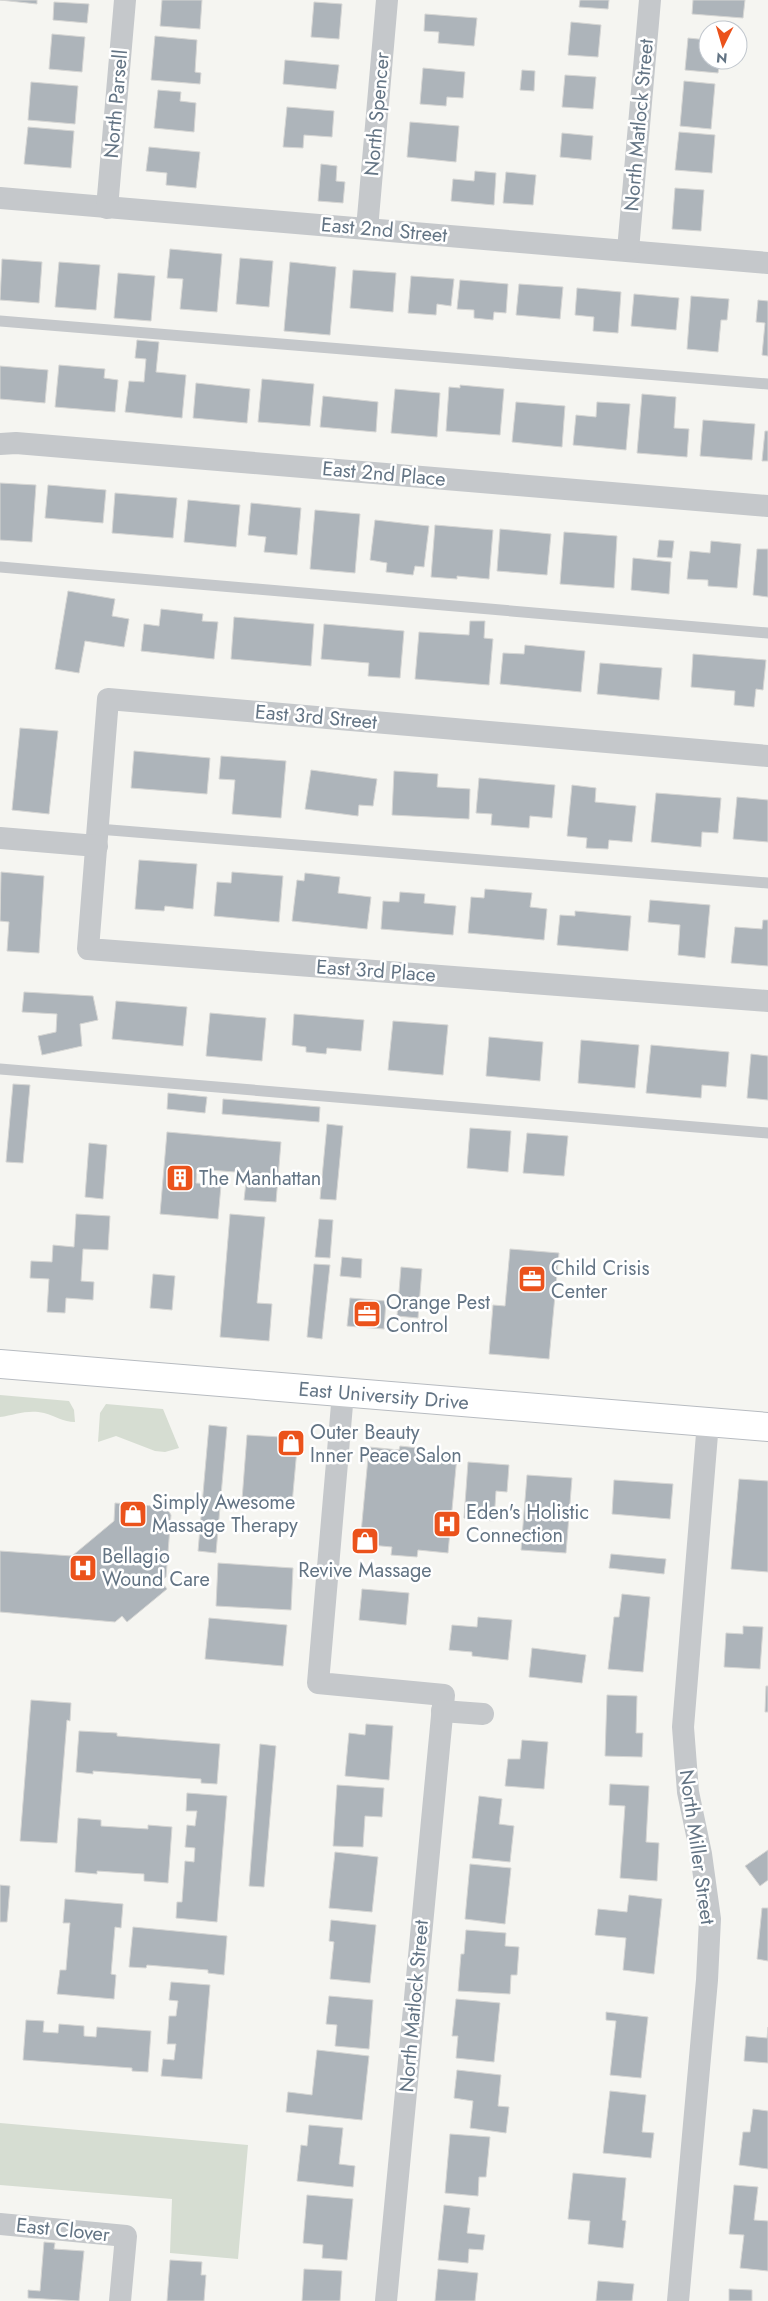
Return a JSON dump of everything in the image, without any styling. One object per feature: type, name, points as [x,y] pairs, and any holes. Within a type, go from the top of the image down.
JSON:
[{"type":"main road","name":"East University Drive","points":[[0,1364],[768,1427]]},
{"type":"street","name":"North Parsell","points":[[107,208],[125,0]]},
{"type":"street","name":"North Spencer","points":[[367,229],[387,0]]},
{"type":"street","name":"North Matlock Street","points":[[628,250],[650,0]]},
{"type":"street","name":"East 2nd Street","points":[[0,198],[768,263]]},
{"type":"street","name":"East 2nd Place","points":[[0,444],[16,443],[768,506]]},
{"type":"street","name":"East 3rd Street","points":[[97,837],[108,699],[768,756]]},
{"type":"street","points":[[0,838],[97,837]]},
{"type":"street","name":"East 3rd Place","points":[[97,837],[88,949],[768,1001]]},
{"type":"street","name":"North Matlock Street","points":[[344,1393],[318,1683],[444,1695],[386,2301]]},
{"type":"street","name":"North Miller Street","points":[[678,2301],[707,1980],[710,1919],[701,1854],[688,1792],[683,1727],[708,1422]]},
{"type":"street","points":[[442,1711],[483,1714]]},
{"type":"street","name":"East Clover","points":[[0,2224],[126,2236],[120,2301]]},
{"type":"lane","points":[[0,321],[552,368],[768,384]]},
{"type":"lane","points":[[0,567],[768,633]]},
{"type":"lane","points":[[97,837],[768,883]]},
{"type":"lane","points":[[0,1069],[768,1133]]},
{"type":"shaded area","points":[[0,1395],[69,1401],[74,1410],[75,1422],[38,1412],[0,1417]]},
{"type":"shaded area","points":[[106,1404],[163,1409],[179,1448],[165,1452],[155,1451],[116,1436],[98,1442],[100,1413]]},
{"type":"shaded area","points":[[0,2123],[248,2145],[238,2259],[170,2253],[172,2199],[0,2185]]},
{"type":"building","points":[[0,0],[37,0],[37,4]]},
{"type":"building","points":[[162,0],[202,0],[200,29],[160,26]]},
{"type":"building","points":[[580,0],[609,0],[608,9],[579,7]]},
{"type":"building","points":[[693,0],[745,0],[743,18],[692,14]]},
{"type":"building","points":[[54,2],[89,4],[87,23],[53,20]]},
{"type":"building","points":[[314,2],[342,4],[339,39],[311,37]]},
{"type":"building","points":[[425,14],[477,18],[474,46],[438,43],[439,32],[424,31]]},
{"type":"building","points":[[571,22],[601,25],[598,57],[568,55]]},
{"type":"building","points":[[52,34],[85,37],[82,72],[49,69]]},
{"type":"building","points":[[155,36],[197,40],[195,72],[201,73],[200,84],[151,80]]},
{"type":"building","points":[[688,38],[698,39],[698,70],[718,70],[718,73],[685,70]]},
{"type":"building","points":[[285,60],[339,65],[336,89],[283,84]]},
{"type":"building","points":[[423,68],[465,72],[463,98],[447,97],[446,106],[420,104]]},
{"type":"building","points":[[522,70],[535,71],[534,91],[520,90]]},
{"type":"building","points":[[565,75],[596,77],[593,109],[562,107]]},
{"type":"building","points":[[684,81],[715,84],[711,129],[680,126]]},
{"type":"building","points":[[31,82],[78,86],[75,124],[28,120]]},
{"type":"building","points":[[158,90],[181,92],[180,101],[196,103],[194,132],[154,128]]},
{"type":"building","points":[[287,107],[334,111],[332,137],[304,135],[303,148],[283,147]]},
{"type":"building","points":[[410,122],[459,126],[456,162],[407,157]]},
{"type":"building","points":[[28,127],[74,131],[71,168],[24,164]]},
{"type":"building","points":[[679,132],[715,135],[712,173],[675,170]]},
{"type":"building","points":[[562,133],[593,136],[591,160],[560,157]]},
{"type":"building","points":[[149,147],[200,152],[196,188],[166,185],[167,173],[146,171]]},
{"type":"building","points":[[321,164],[337,166],[336,181],[345,182],[343,203],[318,201]]},
{"type":"building","points":[[475,171],[496,173],[494,205],[451,201],[453,179],[474,181]]},
{"type":"building","points":[[506,172],[536,175],[533,205],[503,203]]},
{"type":"building","points":[[675,188],[704,190],[701,231],[672,229]]},
{"type":"building","points":[[170,249],[222,254],[217,312],[180,309],[183,279],[167,278]]},
{"type":"building","points":[[240,258],[273,261],[269,307],[236,304]]},
{"type":"building","points":[[2,259],[42,262],[39,303],[0,300]]},
{"type":"building","points":[[59,262],[100,265],[96,310],[55,307]]},
{"type":"building","points":[[290,262],[336,267],[330,335],[284,331]]},
{"type":"building","points":[[353,270],[396,273],[393,312],[350,308]]},
{"type":"building","points":[[118,273],[155,276],[151,321],[114,318]]},
{"type":"building","points":[[411,276],[454,279],[451,306],[437,304],[436,315],[408,313]]},
{"type":"building","points":[[460,280],[508,284],[506,313],[494,312],[493,320],[474,318],[474,310],[457,309]]},
{"type":"building","points":[[519,284],[563,287],[560,319],[516,315]]},
{"type":"building","points":[[577,288],[621,292],[618,333],[593,331],[594,317],[575,315]]},
{"type":"building","points":[[634,294],[679,298],[676,330],[631,326]]},
{"type":"building","points":[[691,296],[729,299],[727,320],[721,320],[718,352],[687,349]]},
{"type":"building","points":[[758,300],[768,301],[768,356],[762,355],[765,323],[756,322]]},
{"type":"building","points":[[137,340],[159,342],[156,372],[186,375],[182,418],[125,412],[129,381],[144,382],[146,359],[135,358]]},
{"type":"building","points":[[59,365],[105,369],[104,378],[118,380],[115,412],[55,407]]},
{"type":"building","points":[[0,366],[48,370],[45,403],[0,399]]},
{"type":"building","points":[[262,379],[314,384],[310,426],[258,422]]},
{"type":"building","points":[[196,383],[250,389],[247,423],[193,418]]},
{"type":"building","points":[[460,385],[504,389],[500,435],[446,431],[449,387],[460,388]]},
{"type":"building","points":[[395,389],[440,393],[437,437],[391,433]]},
{"type":"building","points":[[642,394],[676,397],[674,428],[689,429],[687,457],[637,453]]},
{"type":"building","points":[[323,396],[378,402],[376,432],[320,427]]},
{"type":"building","points":[[516,402],[565,406],[562,447],[512,442]]},
{"type":"building","points":[[597,402],[630,404],[626,450],[573,445],[576,415],[596,417]]},
{"type":"building","points":[[703,420],[755,424],[752,460],[700,456]]},
{"type":"building","points":[[765,431],[768,431],[768,461],[762,461]]},
{"type":"building","points":[[0,483],[36,485],[32,542],[0,540]]},
{"type":"building","points":[[48,485],[106,490],[103,523],[45,518]]},
{"type":"building","points":[[115,493],[177,498],[173,538],[112,533]]},
{"type":"building","points":[[188,500],[240,505],[236,547],[184,542]]},
{"type":"building","points":[[251,503],[301,508],[297,555],[264,552],[266,537],[248,535]]},
{"type":"building","points":[[315,510],[360,514],[355,573],[310,569]]},
{"type":"building","points":[[375,520],[429,526],[424,567],[415,566],[413,575],[386,572],[387,563],[370,560]]},
{"type":"building","points":[[435,525],[493,530],[489,579],[457,576],[457,579],[431,577]]},
{"type":"building","points":[[500,529],[551,534],[547,575],[497,571]]},
{"type":"building","points":[[564,532],[617,536],[614,588],[560,584]]},
{"type":"building","points":[[659,540],[674,541],[672,558],[657,557]]},
{"type":"building","points":[[711,541],[741,544],[737,588],[708,586],[708,580],[687,579],[690,551],[710,553]]},
{"type":"building","points":[[757,549],[768,549],[768,597],[753,595]]},
{"type":"building","points":[[633,558],[671,562],[669,594],[631,590]]},
{"type":"building","points":[[68,591],[115,599],[112,616],[129,619],[124,647],[85,641],[79,673],[55,669]]},
{"type":"building","points":[[161,609],[203,614],[202,621],[218,622],[214,659],[141,651],[144,624],[159,626]]},
{"type":"building","points":[[234,617],[314,624],[311,666],[231,659]]},
{"type":"building","points":[[470,621],[485,621],[484,638],[493,639],[489,685],[415,679],[419,632],[469,635]]},
{"type":"building","points":[[324,624],[404,631],[400,678],[368,676],[369,663],[321,659]]},
{"type":"building","points":[[525,645],[585,651],[581,692],[500,684],[503,653],[524,654]]},
{"type":"building","points":[[693,654],[766,660],[763,690],[756,689],[754,707],[734,705],[735,691],[691,687]]},
{"type":"building","points":[[600,663],[662,668],[659,700],[597,694]]},
{"type":"building","points":[[20,728],[58,731],[49,814],[12,810]]},
{"type":"building","points":[[134,751],[210,758],[207,794],[131,788]]},
{"type":"building","points":[[221,756],[286,761],[281,818],[232,814],[235,780],[219,779]]},
{"type":"building","points":[[311,770],[377,779],[373,806],[359,805],[358,816],[305,809]]},
{"type":"building","points":[[394,771],[438,774],[437,787],[470,789],[469,819],[392,815]]},
{"type":"building","points":[[479,778],[555,785],[552,818],[530,816],[529,828],[491,825],[492,814],[476,813]]},
{"type":"building","points":[[572,785],[596,788],[595,802],[636,806],[632,842],[609,840],[608,849],[586,848],[587,838],[567,836]]},
{"type":"building","points":[[656,793],[721,798],[718,833],[702,832],[701,847],[651,842]]},
{"type":"building","points":[[737,797],[768,800],[768,842],[733,839]]},
{"type":"building","points":[[139,860],[197,864],[193,909],[165,906],[164,911],[135,909]]},
{"type":"building","points":[[1,872],[44,876],[39,953],[7,951],[9,922],[0,921]]},
{"type":"building","points":[[232,872],[283,876],[279,922],[214,916],[217,882],[231,883]]},
{"type":"building","points":[[305,873],[340,877],[338,893],[371,897],[367,929],[292,921],[297,880],[304,881]]},
{"type":"building","points":[[485,889],[532,893],[530,907],[547,909],[544,940],[468,933],[471,897],[484,898]]},
{"type":"building","points":[[400,892],[425,894],[424,903],[456,906],[453,935],[381,929],[383,901],[399,902]]},
{"type":"building","points":[[650,900],[710,905],[705,958],[678,955],[680,925],[648,922]]},
{"type":"building","points":[[575,911],[631,916],[628,951],[557,945],[560,915],[575,916]]},
{"type":"building","points":[[763,920],[768,920],[768,966],[731,963],[735,927],[762,929]]},
{"type":"building","points":[[24,992],[93,996],[98,1020],[80,1024],[82,1046],[42,1055],[38,1036],[56,1032],[57,1014],[22,1012]]},
{"type":"building","points":[[116,1001],[187,1007],[183,1046],[112,1039]]},
{"type":"building","points":[[210,1013],[266,1018],[262,1061],[206,1056]]},
{"type":"building","points":[[294,1014],[364,1020],[361,1051],[327,1048],[326,1054],[306,1052],[306,1047],[292,1045]]},
{"type":"building","points":[[393,1021],[448,1025],[443,1075],[388,1070]]},
{"type":"building","points":[[489,1037],[543,1042],[540,1081],[486,1076]]},
{"type":"building","points":[[581,1040],[639,1045],[635,1088],[578,1083]]},
{"type":"building","points":[[651,1045],[729,1052],[726,1087],[702,1085],[701,1098],[646,1093]]},
{"type":"building","points":[[751,1054],[768,1056],[768,1100],[747,1098]]},
{"type":"building","points":[[13,1084],[30,1085],[23,1163],[6,1162]]},
{"type":"building","points":[[168,1093],[207,1097],[205,1113],[167,1109]]},
{"type":"building","points":[[223,1099],[320,1107],[319,1122],[222,1114]]},
{"type":"building","points":[[327,1124],[343,1126],[336,1200],[320,1199]]},
{"type":"building","points":[[470,1128],[511,1131],[508,1172],[467,1168]]},
{"type":"building","name":"The Manhattan","points":[[167,1132],[281,1142],[276,1202],[244,1200],[247,1173],[197,1169],[196,1183],[221,1185],[218,1219],[160,1214]]},
{"type":"building","points":[[527,1133],[568,1136],[564,1176],[523,1173]]},
{"type":"building","points":[[89,1143],[107,1145],[103,1199],[85,1197]]},
{"type":"building","points":[[76,1214],[110,1216],[108,1250],[83,1249],[81,1281],[94,1282],[93,1300],[66,1298],[65,1313],[47,1312],[49,1279],[30,1278],[31,1261],[52,1262],[53,1245],[74,1247]]},
{"type":"building","name":"The Manhattan","points":[[230,1214],[265,1217],[257,1303],[272,1304],[269,1341],[220,1337]]},
{"type":"building","points":[[319,1219],[333,1220],[330,1258],[315,1257]]},
{"type":"building","name":"Child Crisis Center","points":[[510,1249],[559,1253],[549,1359],[489,1354],[493,1305],[505,1306]]},
{"type":"building","points":[[342,1257],[362,1259],[361,1278],[340,1276]]},
{"type":"building","points":[[314,1264],[330,1265],[322,1339],[307,1337]]},
{"type":"building","points":[[401,1267],[422,1269],[418,1318],[397,1316]]},
{"type":"building","points":[[153,1274],[175,1276],[172,1310],[150,1308]]},
{"type":"building","name":"Orange Pest Control","points":[[350,1298],[386,1301],[384,1329],[347,1326]]},
{"type":"building","points":[[209,1425],[227,1427],[216,1553],[198,1551]]},
{"type":"building","points":[[247,1435],[298,1438],[292,1504],[242,1500]]},
{"type":"building","points":[[400,1446],[427,1449],[427,1453],[457,1456],[448,1553],[418,1550],[417,1557],[391,1555],[392,1547],[360,1544],[369,1447],[399,1450]]},
{"type":"building","points":[[468,1462],[509,1465],[507,1492],[496,1491],[494,1521],[464,1518]]},
{"type":"building","points":[[527,1475],[572,1478],[566,1553],[521,1550]]},
{"type":"building","points":[[739,1479],[768,1481],[768,1572],[731,1569]]},
{"type":"building","points":[[614,1480],[673,1484],[670,1519],[612,1514]]},
{"type":"building","points":[[115,1503],[166,1507],[171,1515],[166,1577],[161,1581],[167,1589],[127,1622],[122,1616],[115,1622],[0,1612],[0,1551],[72,1556],[114,1521]]},
{"type":"building","points":[[611,1554],[666,1559],[664,1574],[609,1568]]},
{"type":"building","points":[[218,1563],[293,1568],[291,1610],[216,1606]]},
{"type":"building","points":[[362,1589],[409,1593],[406,1625],[359,1620]]},
{"type":"building","points":[[622,1594],[650,1597],[643,1672],[608,1669],[614,1617],[619,1617]]},
{"type":"building","points":[[478,1617],[512,1620],[508,1660],[472,1656],[472,1652],[449,1650],[452,1625],[477,1627]]},
{"type":"building","points":[[209,1618],[287,1625],[283,1666],[205,1659]]},
{"type":"building","points":[[743,1626],[763,1627],[760,1669],[724,1667],[726,1633],[743,1634]]},
{"type":"building","points":[[532,1648],[586,1655],[582,1683],[529,1677]]},
{"type":"building","points":[[766,1686],[768,1686],[768,1712],[765,1712]]},
{"type":"building","points":[[607,1695],[637,1696],[636,1733],[643,1733],[642,1757],[605,1756]]},
{"type":"building","points":[[31,1700],[71,1703],[70,1721],[67,1720],[57,1843],[20,1841]]},
{"type":"building","points":[[366,1724],[393,1726],[389,1780],[345,1776],[349,1733],[365,1735]]},
{"type":"building","points":[[79,1731],[220,1744],[217,1784],[201,1783],[201,1779],[93,1771],[93,1774],[76,1772]]},
{"type":"building","points":[[522,1740],[548,1742],[544,1789],[505,1786],[508,1759],[520,1759]]},
{"type":"building","points":[[260,1744],[276,1746],[264,1887],[249,1886]]},
{"type":"building","points":[[610,1784],[649,1786],[646,1842],[659,1843],[657,1881],[620,1878],[625,1806],[609,1805]]},
{"type":"building","points":[[337,1785],[384,1788],[382,1817],[365,1816],[363,1847],[333,1846]]},
{"type":"building","points":[[187,1793],[227,1796],[217,1922],[176,1918],[177,1902],[182,1902],[185,1861],[194,1862],[195,1848],[185,1847],[187,1825],[195,1826],[197,1811],[186,1811]]},
{"type":"building","points":[[479,1796],[502,1799],[499,1824],[514,1826],[510,1862],[472,1858]]},
{"type":"building","points":[[78,1818],[101,1820],[101,1826],[148,1829],[148,1825],[172,1827],[168,1883],[144,1881],[144,1874],[97,1871],[97,1874],[75,1872]]},
{"type":"building","points":[[768,1850],[768,1880],[760,1886],[745,1866]]},
{"type":"building","points":[[335,1852],[378,1857],[372,1912],[329,1908]]},
{"type":"building","points":[[470,1864],[511,1868],[505,1924],[465,1919]]},
{"type":"building","points":[[0,1885],[10,1886],[7,1922],[0,1922]]},
{"type":"building","points":[[629,1895],[662,1899],[654,1974],[623,1970],[626,1938],[595,1935],[598,1909],[627,1912]]},
{"type":"building","points":[[65,1899],[123,1904],[121,1928],[115,1927],[111,1974],[116,1975],[114,1999],[57,1994],[60,1970],[66,1970],[70,1923],[63,1923]]},
{"type":"building","points":[[762,1908],[768,1908],[768,1961],[757,1959]]},
{"type":"building","points":[[331,1920],[376,1925],[370,1983],[330,1979],[334,1942],[329,1941]]},
{"type":"building","points":[[133,1927],[227,1936],[224,1975],[208,1973],[208,1970],[147,1965],[146,1968],[129,1967]]},
{"type":"building","points":[[466,1930],[506,1933],[505,1946],[519,1947],[517,1975],[511,1975],[510,1994],[458,1991],[461,1954],[464,1954]]},
{"type":"building","points":[[171,1982],[210,1985],[202,2079],[161,2076],[163,2059],[174,2060],[176,2044],[167,2044],[169,2016],[176,2016],[178,2001],[169,2000]]},
{"type":"building","points":[[329,1996],[373,2000],[369,2049],[335,2046],[337,2025],[326,2024]]},
{"type":"building","points":[[456,1999],[500,2003],[494,2062],[456,2058],[458,2036],[452,2036]]},
{"type":"building","points":[[606,2012],[648,2017],[641,2078],[610,2075],[616,2021],[606,2020]]},
{"type":"building","points":[[26,2020],[44,2021],[43,2032],[58,2033],[59,2024],[84,2026],[84,2036],[96,2037],[97,2027],[151,2031],[148,2072],[132,2071],[132,2068],[23,2060]]},
{"type":"building","points":[[768,2027],[768,2063],[744,2061],[746,2036],[767,2038]]},
{"type":"building","points":[[317,2050],[369,2056],[362,2120],[286,2112],[288,2092],[312,2095]]},
{"type":"building","points":[[457,2070],[501,2075],[498,2106],[509,2107],[506,2133],[470,2128],[473,2101],[454,2098]]},
{"type":"building","points":[[610,2091],[646,2095],[642,2132],[654,2133],[651,2158],[603,2153]]},
{"type":"building","points":[[753,2109],[768,2111],[768,2169],[739,2165],[743,2132],[750,2132]]},
{"type":"building","points":[[309,2125],[343,2128],[339,2164],[355,2166],[353,2187],[297,2181],[301,2145],[307,2146]]},
{"type":"building","points":[[450,2134],[490,2137],[486,2177],[479,2177],[478,2196],[445,2193]]},
{"type":"building","points":[[573,2173],[626,2178],[622,2220],[626,2221],[623,2248],[588,2244],[590,2221],[568,2219]]},
{"type":"building","points":[[734,2185],[758,2187],[754,2220],[768,2221],[768,2271],[740,2268],[744,2235],[729,2234]]},
{"type":"building","points":[[307,2195],[353,2199],[347,2260],[322,2258],[323,2245],[303,2243]]},
{"type":"building","points":[[444,2205],[470,2208],[467,2233],[485,2235],[483,2250],[469,2249],[468,2263],[438,2260]]},
{"type":"building","points":[[44,2242],[55,2243],[54,2249],[84,2251],[79,2301],[28,2298],[28,2290],[40,2291]]},
{"type":"building","points":[[170,2260],[202,2262],[201,2275],[206,2275],[204,2301],[167,2301]]},
{"type":"building","points":[[304,2269],[342,2271],[340,2301],[302,2301]]},
{"type":"building","points":[[438,2269],[478,2273],[475,2301],[435,2301]]},
{"type":"building","points":[[598,2281],[634,2284],[632,2301],[596,2301]]},
{"type":"building","points":[[729,2289],[752,2290],[752,2301],[729,2301]]},
{"type":"place","name":"The Manhattan","points":[[180,1178]]},
{"type":"place","name":"Child Crisis Center","points":[[532,1279]]},
{"type":"place","name":"Orange Pest Control","points":[[367,1314]]},
{"type":"place","name":"Outer Beauty Inner Peace Salon","points":[[291,1443]]},
{"type":"place","name":"Simply Awesome Massage Therapy","points":[[133,1514]]},
{"type":"place","name":"Eden's Holistic Connection","points":[[447,1524]]},
{"type":"place","name":"Revive Massage","points":[[365,1541]]},
{"type":"place","name":"Bellagio Wound Care","points":[[83,1568]]}]
